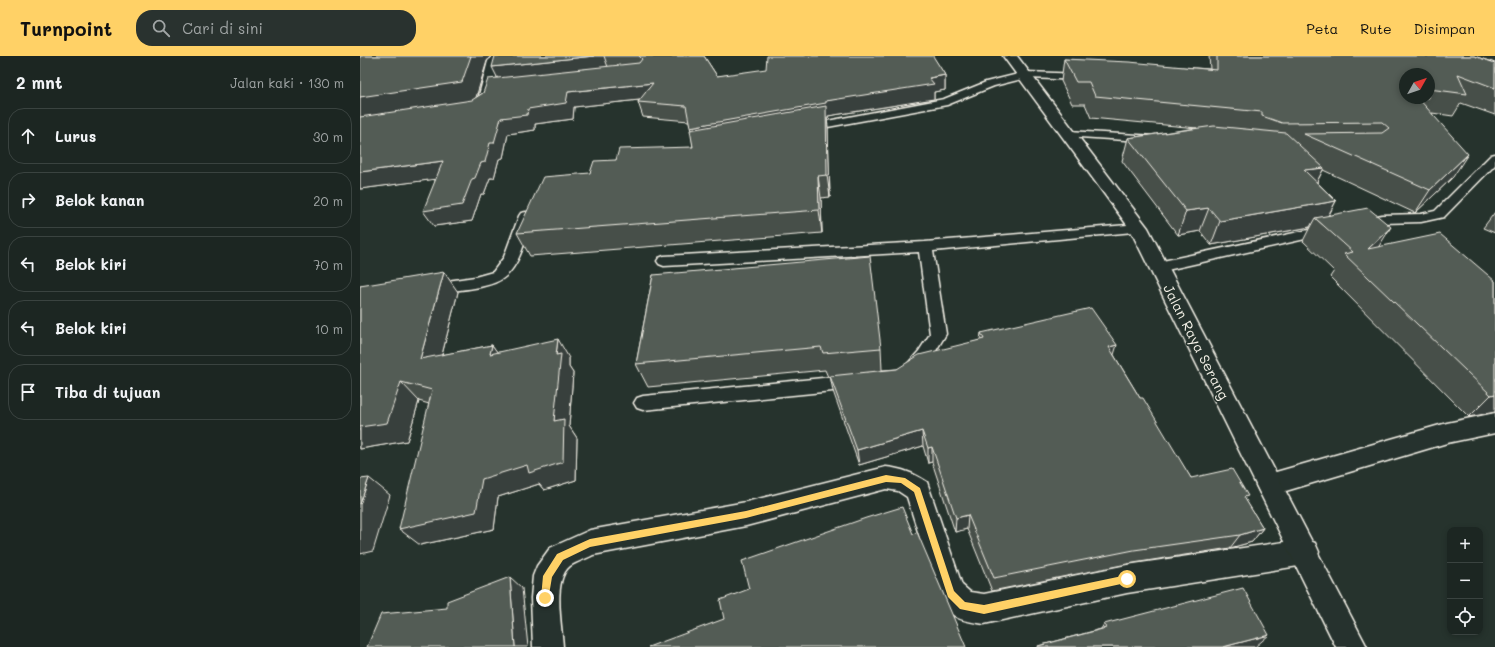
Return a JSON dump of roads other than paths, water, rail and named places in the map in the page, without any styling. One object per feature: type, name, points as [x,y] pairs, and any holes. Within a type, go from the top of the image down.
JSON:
[{"type":"main road","points":[[467,112],[481,108],[495,87],[495,61],[501,56]]},
{"type":"main road","name":"Jalan Raya Serang","points":[[1010,56],[1026,75],[1068,134],[1139,228],[1352,647]]},
{"type":"main road","points":[[1269,485],[1447,433],[1495,423]]},
{"type":"main road","points":[[548,647],[545,598],[548,576],[560,557],[590,543],[746,514],[886,478],[903,480],[918,490],[951,594],[963,606],[984,609],[1127,579],[1305,552]]},
{"type":"lane","points":[[791,131],[948,102],[990,84],[1026,75],[1097,78]]},
{"type":"lane","points":[[1068,134],[1167,140]]},
{"type":"lane","points":[[1352,225],[1382,219],[1421,218],[1439,214],[1495,158]]},
{"type":"lane","points":[[419,290],[481,280],[499,275],[509,262],[532,203]]},
{"type":"lane","points":[[664,261],[925,247],[1139,228]]},
{"type":"lane","points":[[1158,266],[1336,228]]},
{"type":"lane","points":[[898,375],[909,370],[925,356],[938,334],[925,247]]},
{"type":"lane","points":[[643,403],[869,380]]}]
